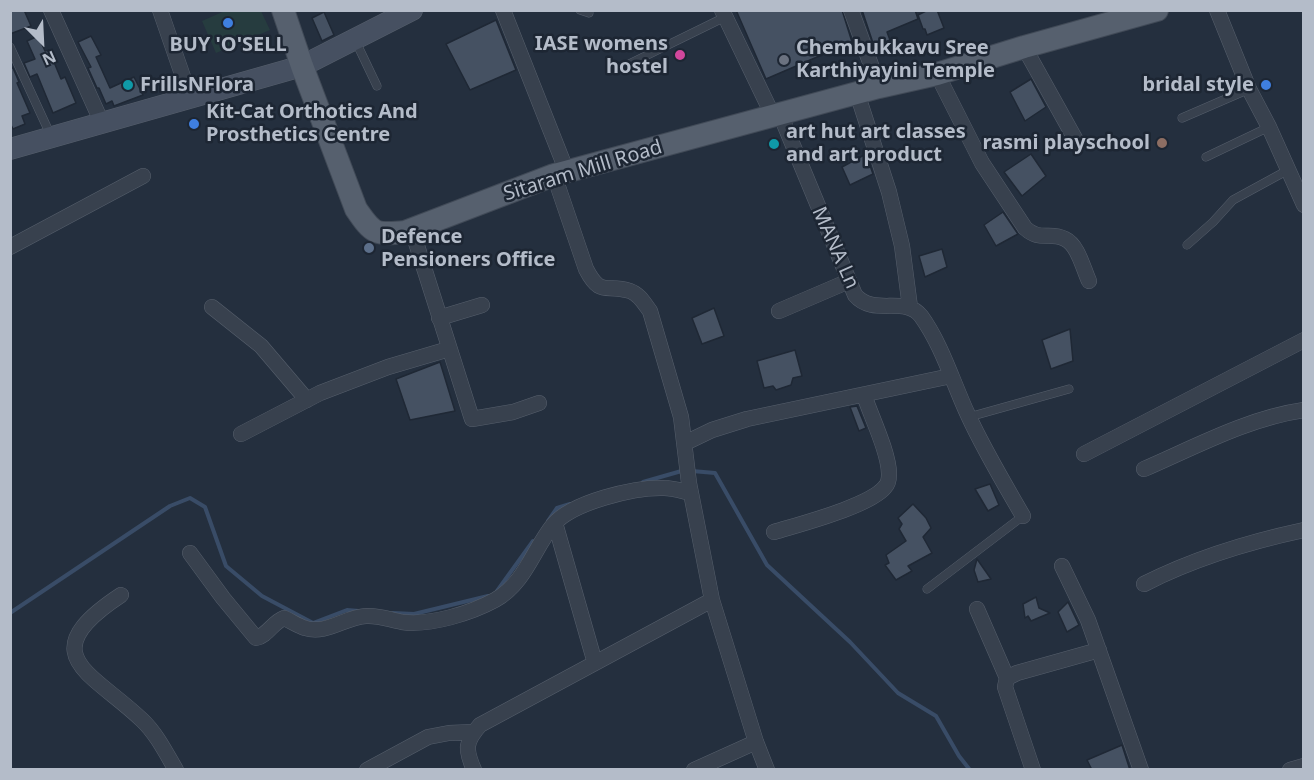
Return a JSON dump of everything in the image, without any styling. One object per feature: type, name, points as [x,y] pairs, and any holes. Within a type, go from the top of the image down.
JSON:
[{"type":"main road","name":"Sitaram Mill Road","points":[[283,10],[356,209],[367,226],[381,234],[412,230],[561,173],[879,87],[937,74],[1156,10]]},
{"type":"main road","points":[[10,149],[302,66],[412,10]]},
{"type":"street","points":[[51,10],[102,123]]},
{"type":"street","points":[[160,10],[190,97]]},
{"type":"street","points":[[503,10],[561,173],[586,269],[593,282],[601,288],[630,291],[640,297],[650,311],[681,417],[690,488],[712,600],[756,742],[767,770]]},
{"type":"street","points":[[850,10],[879,87]]},
{"type":"street","points":[[1217,10],[1249,89],[1304,205]]},
{"type":"street","name":"MANA Ln","points":[[724,14],[777,115],[855,295],[861,302],[871,306],[910,307]]},
{"type":"street","points":[[1024,47],[1078,144]]},
{"type":"street","points":[[937,74],[982,163],[1025,228],[1039,237],[1053,236],[1066,239],[1074,247],[1089,281]]},
{"type":"street","points":[[857,93],[889,192],[902,246],[910,307],[920,315],[931,334],[969,417],[1023,516]]},
{"type":"street","points":[[10,247],[143,176]]},
{"type":"street","points":[[412,230],[472,419],[486,419],[539,403]]},
{"type":"street","points":[[779,311],[849,281]]},
{"type":"street","points":[[439,318],[482,305]]},
{"type":"street","points":[[212,307],[261,346],[307,400]]},
{"type":"street","points":[[1084,454],[1304,340]]},
{"type":"street","points":[[240,434],[320,393],[388,367],[449,349]]},
{"type":"street","points":[[685,443],[712,430],[747,419],[951,376]]},
{"type":"street","points":[[774,532],[848,508],[877,494],[887,486],[889,475],[886,460],[864,394]]},
{"type":"street","points":[[1144,469],[1219,436],[1280,413],[1304,410]]},
{"type":"street","points":[[190,553],[253,636],[259,638],[276,622],[284,618],[315,630],[359,616],[418,622],[445,618],[476,609],[510,590],[522,576],[542,539],[555,523],[566,513],[579,506],[639,490],[690,488]]},
{"type":"street","points":[[555,523],[595,663]]},
{"type":"street","points":[[1144,584],[1172,570],[1238,546],[1304,530]]},
{"type":"street","points":[[1062,566],[1088,620],[1141,770]]},
{"type":"street","points":[[121,595],[98,610],[82,626],[75,644],[77,661],[95,682],[143,721],[176,770]]},
{"type":"street","points":[[474,770],[469,757],[469,738],[480,725],[712,600]]},
{"type":"street","points":[[977,609],[1007,678],[1005,687],[1033,770]]},
{"type":"street","points":[[1007,678],[1017,673],[1099,650]]},
{"type":"street","points":[[367,770],[428,737],[474,732]]},
{"type":"street","points":[[694,770],[756,742]]},
{"type":"lane","points":[[580,10],[589,13]]},
{"type":"lane","points":[[625,66],[724,14]]},
{"type":"lane","points":[[354,39],[377,86]]},
{"type":"lane","points":[[10,47],[51,138]]},
{"type":"lane","points":[[1182,118],[1249,89]]},
{"type":"lane","points":[[1206,157],[1269,127]]},
{"type":"lane","points":[[1187,245],[1233,200],[1288,170]]},
{"type":"lane","points":[[969,417],[1069,389]]},
{"type":"lane","points":[[927,589],[1023,516]]},
{"type":"green space","points":[[227,10],[261,11],[270,30],[216,53],[202,21]]},
{"type":"building","points":[[10,10],[24,10],[31,26],[10,34]]},
{"type":"building","name":"Chembukkavu Sree Karthiyayini Temple","points":[[736,10],[842,10],[852,42],[766,79]]},
{"type":"building","points":[[862,10],[915,10],[918,19],[887,32],[890,40],[874,46]]},
{"type":"building","points":[[928,10],[937,10],[944,28],[927,35],[918,15]]},
{"type":"building","points":[[324,12],[334,35],[322,41],[312,18]]},
{"type":"building","points":[[496,20],[516,70],[470,90],[446,44]]},
{"type":"building","points":[[38,36],[45,51],[49,50],[61,79],[65,77],[76,103],[53,113],[37,74],[30,77],[24,63],[35,59],[27,41]]},
{"type":"building","points":[[91,36],[101,55],[96,57],[110,88],[134,77],[143,95],[114,106],[112,101],[106,104],[78,42]]},
{"type":"building","points":[[10,68],[13,68],[30,113],[22,116],[25,124],[13,129],[10,123]]},
{"type":"building","points":[[1031,79],[1046,107],[1025,121],[1010,92]]},
{"type":"building","points":[[866,154],[873,174],[850,185],[842,167]]},
{"type":"building","points":[[1031,154],[1046,176],[1022,196],[1004,172]]},
{"type":"building","points":[[1003,212],[1018,234],[996,246],[984,225]]},
{"type":"building","points":[[942,249],[947,267],[925,277],[919,256]]},
{"type":"building","points":[[714,308],[724,336],[702,344],[692,318]]},
{"type":"building","points":[[1070,329],[1073,361],[1051,369],[1042,340]]},
{"type":"building","points":[[795,350],[802,376],[793,378],[791,385],[776,390],[773,386],[764,388],[757,361]]},
{"type":"building","points":[[440,362],[455,411],[410,420],[396,379]]},
{"type":"building","points":[[857,406],[866,428],[859,431],[850,407]]},
{"type":"building","points":[[990,484],[999,505],[988,511],[975,489]]},
{"type":"building","points":[[913,504],[926,518],[931,528],[923,537],[932,553],[908,566],[912,571],[896,580],[885,565],[889,563],[886,555],[906,541],[899,529],[902,524],[898,518]]},
{"type":"building","points":[[977,559],[991,579],[978,582],[974,570]]},
{"type":"building","points":[[1036,597],[1039,608],[1050,613],[1031,621],[1028,616],[1025,618],[1023,604]]},
{"type":"building","points":[[1068,602],[1079,625],[1067,632],[1058,612]]},
{"type":"building","points":[[1122,745],[1130,770],[1092,770],[1087,760]]},
{"type":"waterway","points":[[643,482],[685,470]]},
{"type":"waterway","points":[[692,471],[715,473],[767,565],[850,642],[898,693],[936,716],[959,756],[970,770]]},
{"type":"waterway","points":[[10,613],[170,506],[190,498],[205,507],[226,566],[262,596],[313,623],[347,610],[359,611]]},
{"type":"waterway","points":[[548,521],[557,508],[570,504]]},
{"type":"waterway","points":[[497,591],[533,541]]},
{"type":"waterway","points":[[393,613],[414,614],[488,596]]},
{"type":"place","name":"BUY 'O'SELL","points":[[228,23]]},
{"type":"place","name":"IASE womens hostel","points":[[680,55]]},
{"type":"place","name":"Chembukkavu Sree Karthiyayini Temple","points":[[784,60]]},
{"type":"place","name":"FrillsNFlora","points":[[128,85]]},
{"type":"place","name":"bridal style","points":[[1266,85]]},
{"type":"place","name":"Kit-Cat Orthotics And Prosthetics Centre","points":[[194,124]]},
{"type":"place","name":"rasmi playschool","points":[[1162,143]]},
{"type":"place","name":"art hut art classes and art product","points":[[774,144]]},
{"type":"place","name":"Defence Pensioners Office","points":[[369,248]]}]
